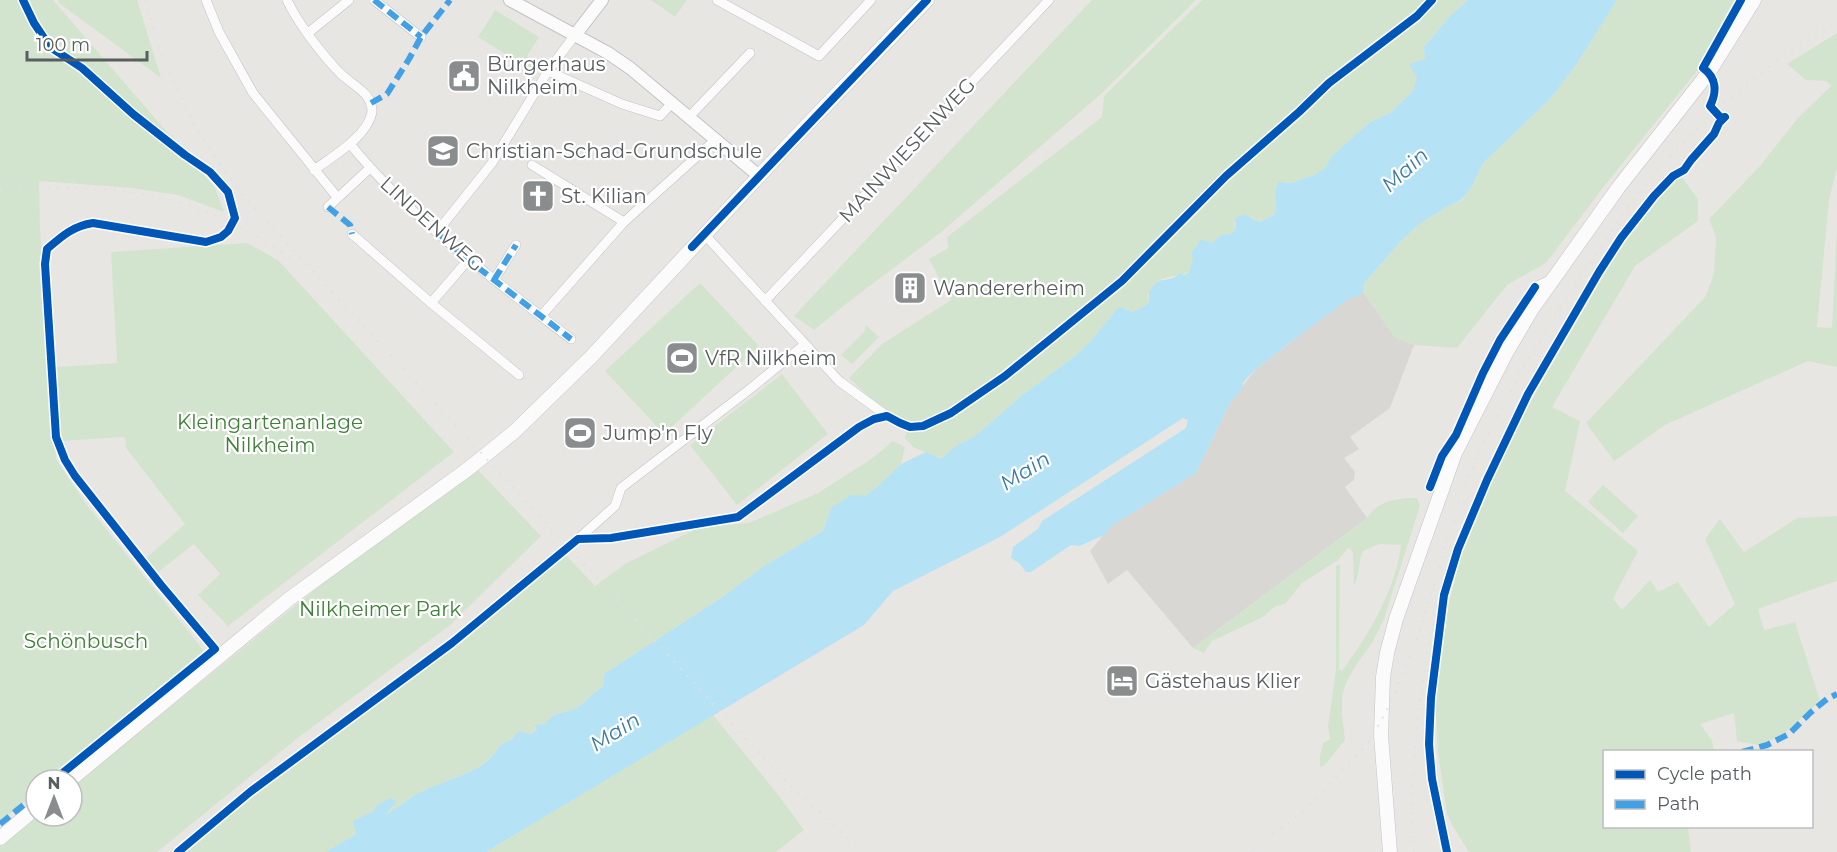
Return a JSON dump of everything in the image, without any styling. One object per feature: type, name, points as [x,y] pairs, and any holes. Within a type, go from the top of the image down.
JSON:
[{"type":"main road","points":[[84,769],[289,599],[468,469],[514,432],[591,357],[927,0]]},
{"type":"main road","points":[[1390,852],[1381,735],[1383,677],[1387,653],[1406,592],[1455,453],[1506,353],[1532,309],[1618,188],[1708,72],[1754,0]]},
{"type":"main road","points":[[0,838],[24,818]]},
{"type":"street","points":[[206,0],[219,32],[252,93],[337,198]]},
{"type":"street","points":[[287,0],[291,10],[338,71],[366,95],[371,103],[372,113],[350,144],[314,170]]},
{"type":"street","points":[[308,33],[349,0]]},
{"type":"street","points":[[374,0],[421,36]]},
{"type":"street","points":[[510,0],[615,58],[759,176]]},
{"type":"street","points":[[437,232],[492,163],[548,71],[602,0]]},
{"type":"street","points":[[717,0],[819,56],[867,1]]},
{"type":"street","name":"MAINWIESENWEG","points":[[765,301],[1049,0]]},
{"type":"street","points":[[689,117],[750,53]]},
{"type":"street","points":[[548,71],[621,104],[660,116],[672,103]]},
{"type":"street","points":[[542,316],[624,222],[714,141]]},
{"type":"street","name":"LINDENWEG","points":[[350,144],[370,168],[468,260],[571,339]]},
{"type":"street","points":[[532,165],[624,222]]},
{"type":"street","name":"LINDENWEG","points":[[328,207],[370,168]]},
{"type":"street","points":[[221,656],[161,585],[75,476],[65,460],[56,437],[45,264],[47,249],[67,231],[81,225],[93,224],[206,242],[221,237],[228,231]]},
{"type":"street","points":[[352,234],[519,375]]},
{"type":"street","points":[[705,235],[839,381],[887,416]]},
{"type":"street","name":"LINDENWEG","points":[[494,280],[516,245]]},
{"type":"street","points":[[431,303],[468,260]]},
{"type":"street","points":[[1535,287],[1554,278]]},
{"type":"street","points":[[578,539],[615,506],[621,488],[804,345]]},
{"type":"shaded area","points":[[1363,292],[1395,337],[1414,345],[1390,408],[1350,437],[1359,449],[1344,458],[1355,472],[1354,480],[1345,487],[1367,518],[1193,648],[1127,570],[1108,584],[1090,551],[1110,527],[1196,473],[1231,401],[1255,370],[1331,311]]},
{"type":"green space","name":"Schönbusch","points":[[0,0],[53,0],[215,188],[224,212],[178,195],[132,188],[39,181],[40,229],[56,459],[86,504],[208,656],[164,687],[68,768],[24,768],[24,803],[0,821]]},
{"type":"green space","points":[[58,0],[137,0],[161,78],[59,3]]},
{"type":"green space","points":[[651,0],[687,0],[675,17]]},
{"type":"green space","points":[[1092,0],[1196,0],[1101,94],[940,233],[814,330],[794,316]]},
{"type":"green space","points":[[1202,0],[1468,0],[1449,17],[1424,47],[1425,59],[1413,91],[1390,113],[1370,122],[1332,156],[1324,169],[1291,183],[1282,182],[1275,200],[1276,213],[1260,222],[1251,216],[1244,215],[1234,223],[1236,229],[1230,234],[1221,235],[1212,243],[1201,239],[1191,253],[1194,259],[1189,273],[1168,277],[1157,282],[1148,294],[1149,302],[1133,312],[1118,308],[1075,356],[1025,393],[974,437],[957,445],[941,459],[913,447],[905,438],[907,431],[913,426],[880,407],[849,378],[882,344],[951,300],[929,259],[948,248],[947,237],[1102,117],[1104,96]]},
{"type":"green space","points":[[1617,0],[1738,0],[1701,66],[1605,185],[1546,263],[1507,285],[1457,348],[1414,345],[1395,337],[1363,292],[1363,285],[1399,243],[1418,225],[1462,200],[1471,188],[1483,163],[1550,99],[1576,65]]},
{"type":"green space","points":[[495,10],[539,37],[527,56],[538,63],[533,71],[478,37]]},
{"type":"green space","points":[[1837,33],[1837,168],[1829,200],[1817,327],[1832,328],[1837,229],[1837,367],[1808,361],[1665,425],[1614,461],[1586,423],[1706,296],[1714,273],[1716,238],[1709,219],[1760,166],[1797,119],[1831,86],[1826,81],[1806,80],[1787,64]]},
{"type":"green space","points":[[1681,176],[1698,199],[1698,221],[1635,266],[1552,407],[1580,421],[1565,491],[1638,551],[1613,599],[1622,610],[1650,580],[1658,592],[1678,582],[1709,627],[1735,604],[1705,539],[1720,519],[1744,552],[1797,518],[1837,516],[1837,581],[1758,609],[1764,630],[1795,622],[1820,701],[1781,736],[1758,745],[1737,741],[1734,713],[1700,724],[1712,740],[1714,750],[1603,750],[1603,828],[1688,828],[1691,852],[1469,852],[1447,813],[1438,752],[1435,701],[1444,623],[1465,539],[1519,422],[1608,267],[1639,218],[1669,183]]},
{"type":"green space","name":"Kleingartenanlage Nilkheim","points":[[247,243],[278,260],[454,452],[228,626],[198,595],[220,574],[194,544],[157,573],[145,559],[185,524],[126,448],[125,437],[61,441],[57,367],[117,363],[111,252]]},
{"type":"green space","name":"VfR Nilkheim","points":[[700,283],[759,346],[664,434],[605,371]]},
{"type":"green space","points":[[866,325],[879,337],[852,364],[841,355],[864,332]]},
{"type":"green space","points":[[782,374],[828,434],[737,505],[690,445]]},
{"type":"green space","points":[[893,441],[905,447],[901,464],[865,496],[831,508],[823,531],[764,566],[724,596],[604,674],[603,687],[580,706],[556,714],[545,724],[534,726],[537,730],[529,734],[519,731],[474,769],[417,794],[386,815],[394,806],[374,811],[354,821],[356,834],[326,852],[176,852],[562,551],[595,586],[625,564],[700,527],[749,523],[818,493],[870,460]]},
{"type":"green space","name":"Nilkheimer Park","points":[[478,470],[541,536],[449,626],[299,737],[157,852],[0,852],[0,846],[24,827],[84,828],[84,777],[339,570]]},
{"type":"green space","points":[[1603,485],[1638,516],[1623,533],[1588,502]]},
{"type":"green space","points":[[1417,498],[1420,506],[1384,619],[1372,643],[1346,683],[1342,696],[1345,740],[1325,765],[1320,767],[1323,743],[1330,739],[1328,727],[1336,669],[1336,566],[1340,564],[1339,669],[1342,671],[1361,643],[1387,595],[1401,545],[1379,544],[1363,551],[1354,585],[1353,554],[1348,548],[1338,560],[1302,583],[1285,604],[1276,606],[1263,617],[1212,641],[1204,653],[1193,648],[1367,518],[1380,505],[1395,499]]},
{"type":"green space","points":[[713,715],[804,830],[776,852],[486,852]]},
{"type":"water","name":"Main","points":[[1468,0],[1617,0],[1576,65],[1550,99],[1483,163],[1471,188],[1461,200],[1418,225],[1366,281],[1363,285],[1363,292],[1355,298],[1350,298],[1247,378],[1242,390],[1231,401],[1196,473],[1110,527],[1106,534],[1080,546],[1071,545],[1031,572],[1026,572],[1019,563],[1011,558],[1013,547],[1038,529],[1042,521],[1186,428],[1188,420],[1183,418],[1000,537],[893,591],[864,625],[486,852],[326,852],[356,834],[353,821],[374,811],[376,806],[391,798],[396,802],[386,815],[417,794],[475,769],[494,755],[500,745],[511,740],[519,731],[530,734],[537,730],[534,725],[545,724],[556,714],[580,706],[603,687],[604,674],[724,596],[764,566],[823,531],[831,508],[851,495],[865,496],[901,464],[926,452],[941,459],[957,445],[974,437],[1025,393],[1075,356],[1118,308],[1133,312],[1149,302],[1149,291],[1156,283],[1181,273],[1184,275],[1189,273],[1193,259],[1191,253],[1201,239],[1212,243],[1221,235],[1230,234],[1236,229],[1235,219],[1242,215],[1247,215],[1260,222],[1275,214],[1276,190],[1279,182],[1291,183],[1324,169],[1332,156],[1370,122],[1390,113],[1413,91],[1417,78],[1409,64],[1425,59],[1424,47],[1449,17]]},
{"type":"railway","points":[[146,0],[160,51],[196,129],[238,190],[781,777],[843,834],[869,852]]},
{"type":"railway","points":[[1250,852],[1305,810],[1370,741],[1391,702],[1419,634],[1461,496],[1480,450],[1527,361],[1623,213],[1663,163],[1715,111],[1776,61],[1837,21]]},
{"type":"railway","points":[[0,191],[80,188],[155,196],[191,206],[226,220],[261,238],[295,262]]},
{"type":"railway","points":[[1414,852],[1414,757],[1426,663],[1437,601]]},
{"type":"marked path","points":[[374,0],[421,37]]},
{"type":"marked path","points":[[371,103],[387,94],[421,37],[450,0]]},
{"type":"marked path","points":[[328,207],[350,225],[352,234]]},
{"type":"marked path","points":[[437,232],[468,260],[571,339]]},
{"type":"marked path","points":[[494,280],[516,245]]},
{"type":"marked path","points":[[1749,750],[1767,745],[1789,734],[1810,713],[1837,694]]},
{"type":"marked path","points":[[0,824],[24,805]]},
{"type":"cycle path","points":[[23,0],[34,23],[50,47],[82,68],[133,114],[210,172],[228,192],[235,218],[228,231],[221,237],[206,242],[93,223],[74,229],[47,249],[45,264],[56,437],[65,460],[75,476],[161,585],[215,649],[69,768]]},
{"type":"cycle path","points":[[692,247],[927,0]]},
{"type":"cycle path","points":[[178,852],[250,792],[452,643],[578,539],[611,538],[738,517],[859,427],[874,419],[887,416],[910,427],[923,426],[951,413],[1005,376],[1122,281],[1226,176],[1329,83],[1417,16],[1432,0]]},
{"type":"cycle path","points":[[1447,852],[1432,779],[1429,744],[1431,698],[1444,595],[1458,549],[1487,480],[1528,394],[1599,272],[1621,238],[1654,196],[1673,176],[1684,170],[1725,117],[1721,118],[1710,106],[1714,96],[1714,86],[1711,76],[1703,68],[1741,0]]},
{"type":"cycle path","points":[[1430,487],[1442,456],[1456,435],[1500,340],[1535,287]]},
{"type":"place","name":"Bürgerhaus Nilkheim","points":[[464,76]]},
{"type":"place","name":"Christian-Schad-Grundschule","points":[[443,151]]},
{"type":"place","name":"St. Kilian","points":[[538,196]]},
{"type":"place","name":"Wandererheim","points":[[910,288]]},
{"type":"place","name":"VfR Nilkheim","points":[[682,358]]},
{"type":"place","name":"Jump'n Fly","points":[[580,433]]},
{"type":"place","name":"Gästehaus Klier","points":[[1122,681]]}]
